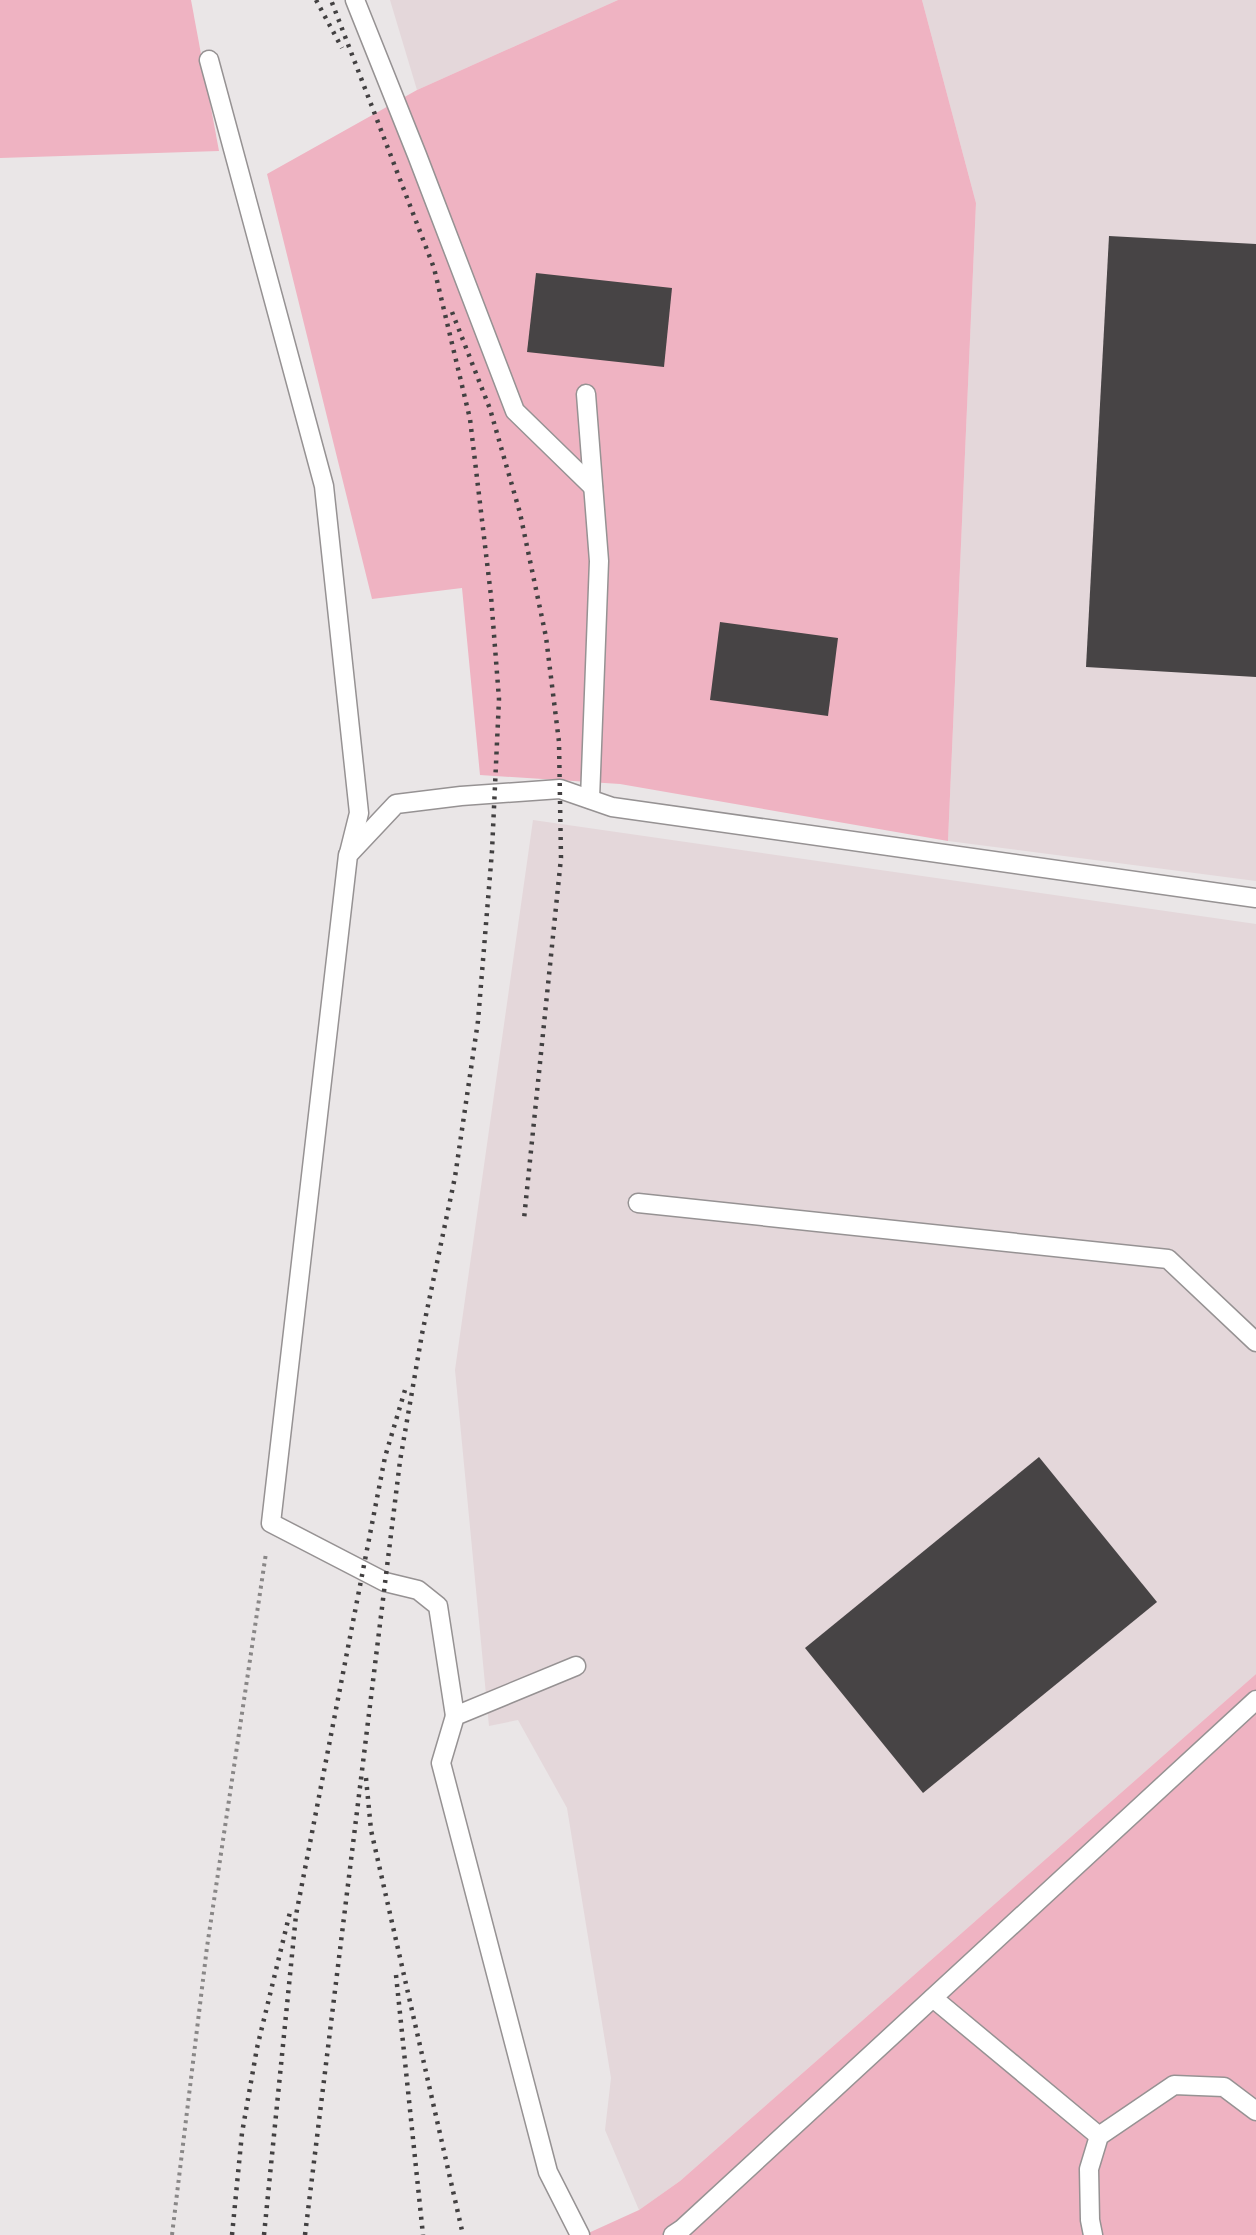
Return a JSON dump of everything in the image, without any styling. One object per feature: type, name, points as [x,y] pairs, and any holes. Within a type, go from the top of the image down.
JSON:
[{"type":"lane","points":[[355,0],[515,411],[593,487]]},
{"type":"lane","points":[[209,60],[324,486],[359,813],[348,855],[271,1523],[385,1582],[418,1590],[438,1606],[454,1716],[441,1763],[548,2172],[580,2235]]},
{"type":"lane","points":[[586,394],[598,561],[590,799]]},
{"type":"lane","points":[[348,855],[396,804],[461,796],[560,789],[612,807],[1256,898]]},
{"type":"lane","points":[[638,1203],[1168,1259],[1256,1342]]},
{"type":"lane","points":[[454,1716],[576,1666]]},
{"type":"lane","points":[[673,2235],[1256,1700]]},
{"type":"lane","points":[[933,1998],[1099,2136]]},
{"type":"lane","points":[[1093,2235],[1090,2220],[1089,2169],[1099,2136],[1174,2085],[1224,2087],[1256,2111]]},
{"type":"path","points":[[172,2235],[207,1947],[271,1523]]},
{"type":"shaded area","points":[[0,0],[191,0],[219,151],[0,158]]},
{"type":"shaded area","points":[[390,0],[618,0],[417,90]]},
{"type":"shaded area","points":[[618,0],[922,0],[976,203],[948,841],[620,784],[480,775],[462,588],[372,599],[267,174],[417,90]]},
{"type":"shaded area","points":[[922,0],[1256,0],[1256,881],[948,841],[976,203]]},
{"type":"shaded area","points":[[533,820],[1256,924],[1256,1674],[680,2181],[639,2210],[605,2130],[611,2078],[567,1808],[518,1720],[489,1726],[455,1370]]},
{"type":"shaded area","points":[[1256,1674],[1256,2235],[584,2235],[639,2210],[680,2181]]},
{"type":"building","points":[[1109,236],[1256,244],[1256,677],[1086,667]]},
{"type":"building","points":[[536,273],[672,288],[664,367],[527,352]]},
{"type":"building","points":[[720,622],[838,638],[828,716],[710,700]]},
{"type":"building","points":[[1039,1457],[1157,1602],[923,1793],[805,1648]]},
{"type":"railway","points":[[316,0],[342,48]]},
{"type":"railway","points":[[305,2235],[400,1461],[422,1334],[455,1177],[478,1021],[492,851],[499,699],[491,596],[470,419],[434,268],[331,0]]},
{"type":"railway","points":[[452,312],[490,409],[520,513],[546,637],[559,742],[561,858],[524,1219]]},
{"type":"railway","points":[[264,2235],[296,1915],[385,1457],[405,1390]]},
{"type":"railway","points":[[366,1778],[371,1830],[463,2235]]},
{"type":"railway","points":[[232,2235],[242,2133],[257,2048],[291,1908]]},
{"type":"railway","points":[[396,1975],[423,2235]]}]
